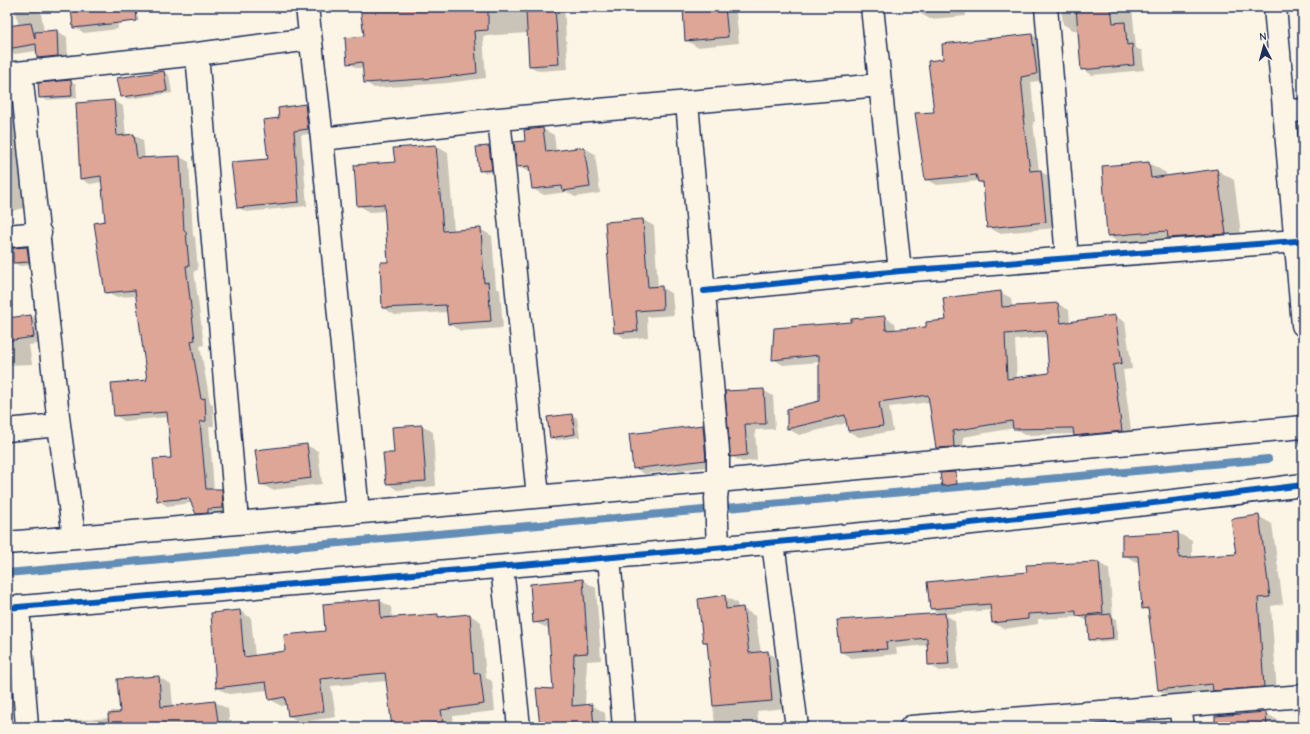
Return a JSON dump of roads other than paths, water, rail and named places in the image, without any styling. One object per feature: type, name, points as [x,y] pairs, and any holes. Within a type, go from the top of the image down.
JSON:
[{"type":"main road","points":[[307,7],[322,139],[358,512]]},
{"type":"main road","points":[[872,7],[900,271]]},
{"type":"main road","points":[[1046,7],[1067,258]]},
{"type":"main road","points":[[1275,7],[1294,111],[1296,241],[1300,274],[1303,325]]},
{"type":"main road","points":[[74,537],[59,425],[40,233],[14,73],[197,54],[310,38]]},
{"type":"main road","points":[[197,54],[237,522]]},
{"type":"main road","points":[[322,139],[499,119],[880,85]]},
{"type":"main road","points":[[687,103],[718,451],[718,481],[716,498],[718,548]]},
{"type":"main road","points":[[499,119],[538,496]]},
{"type":"main road","points":[[7,236],[40,233]]},
{"type":"main road","points":[[704,291],[900,271],[1296,241]]},
{"type":"main road","points":[[7,430],[59,425]]},
{"type":"main road","points":[[7,543],[718,481],[1303,427]]},
{"type":"main road","points":[[27,727],[12,608],[773,543],[1180,501],[1303,485]]},
{"type":"main road","points":[[773,543],[797,727]]},
{"type":"main road","points":[[609,558],[624,727]]},
{"type":"main road","points":[[502,567],[519,727]]},
{"type":"main road","points":[[911,727],[1002,723],[1303,696]]},
{"type":"main road","points":[[1180,706],[1183,727]]},
{"type":"waterway","points":[[7,573],[1268,459]]}]
